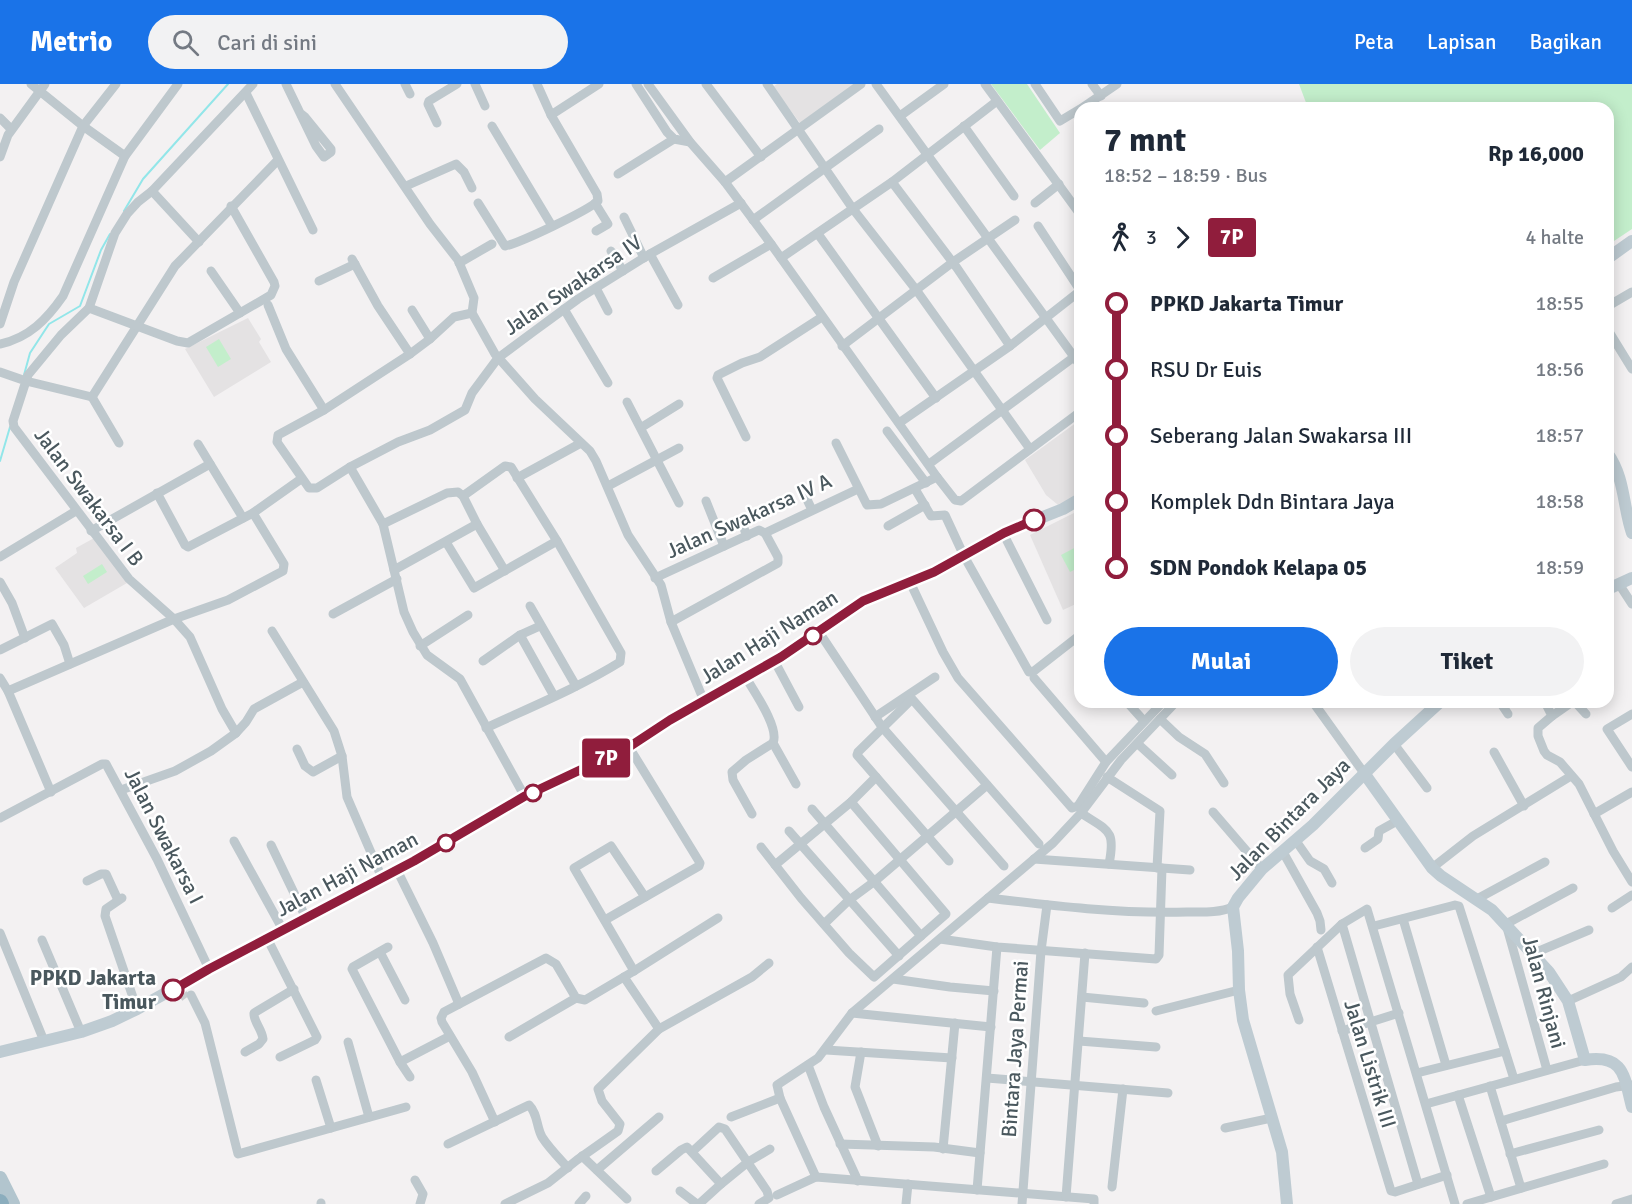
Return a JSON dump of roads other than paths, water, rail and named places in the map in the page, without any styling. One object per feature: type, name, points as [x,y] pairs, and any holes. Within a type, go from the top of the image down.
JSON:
[{"type":"main road","points":[[0,1178],[13,1204]]},
{"type":"street","points":[[31,84],[42,88],[83,126],[125,156]]},
{"type":"street","points":[[0,324],[14,282],[83,126],[116,84]]},
{"type":"street","points":[[0,344],[29,333],[52,311],[63,296],[125,156],[178,84]]},
{"type":"street","points":[[26,379],[61,335],[89,308],[115,233],[127,214],[152,191],[253,84]]},
{"type":"street","points":[[286,84],[300,113]]},
{"type":"street","points":[[405,84],[410,94]]},
{"type":"street","points":[[437,123],[428,104],[429,101],[457,84]]},
{"type":"street","points":[[475,84],[486,106]]},
{"type":"street","points":[[537,84],[551,115],[597,194],[597,202],[608,224],[596,231]]},
{"type":"street","points":[[551,115],[599,84]]},
{"type":"street","points":[[636,84],[667,132],[674,139],[690,142]]},
{"type":"street","points":[[648,84],[690,142],[741,203],[782,258],[842,346],[955,500],[961,501],[1074,416]]},
{"type":"street","points":[[706,84],[761,158]]},
{"type":"street","points":[[767,84],[853,209],[917,291],[1030,449]]},
{"type":"street","points":[[724,182],[761,158],[861,84]]},
{"type":"street","points":[[876,84],[1074,357]]},
{"type":"street","points":[[900,116],[944,84]]},
{"type":"street","points":[[985,84],[1074,198]]},
{"type":"street","points":[[1035,84],[1060,121],[1074,113]]},
{"type":"street","points":[[1092,84],[1101,96]]},
{"type":"street","points":[[1092,102],[1117,84]]},
{"type":"street","points":[[339,85],[430,224],[459,263],[474,298],[472,313],[498,358],[471,393],[465,410],[430,430],[398,442],[350,466],[314,490],[309,489],[277,442],[276,437],[324,410],[410,354],[454,317],[472,313]]},
{"type":"street","points":[[0,157],[6,135],[42,88]]},
{"type":"street","points":[[246,93],[313,230]]},
{"type":"street","points":[[782,258],[892,182],[997,101]]},
{"type":"street","points":[[0,118],[6,135]]},
{"type":"street","points":[[492,126],[552,226]]},
{"type":"street","points":[[964,126],[1014,196]]},
{"type":"street","points":[[753,220],[879,129]]},
{"type":"street","points":[[618,174],[674,139]]},
{"type":"street","points":[[92,397],[170,273],[231,206],[278,160]]},
{"type":"street","points":[[406,186],[456,164],[464,172],[472,188]]},
{"type":"street","points":[[892,182],[953,262],[1010,346]]},
{"type":"street","points":[[1035,203],[1061,182]]},
{"type":"street","points":[[1061,182],[1074,204]]},
{"type":"street","points":[[152,191],[199,242]]},
{"type":"street","points":[[478,203],[505,246],[552,226],[597,202]]},
{"type":"street","name":"Jalan Swakarsa IV","points":[[704,701],[671,622],[661,585],[628,535],[608,486],[590,451],[498,358],[596,288],[647,256],[741,203]]},
{"type":"street","points":[[89,308],[188,343],[271,295],[275,286],[274,282],[231,206]]},
{"type":"street","points":[[624,217],[678,305]]},
{"type":"street","points":[[842,346],[953,262],[1015,220]]},
{"type":"street","points":[[1038,226],[1074,282]]},
{"type":"street","points":[[818,234],[936,398]]},
{"type":"street","points":[[1614,254],[1632,241]]},
{"type":"street","points":[[459,263],[492,244]]},
{"type":"street","points":[[713,278],[771,244]]},
{"type":"street","points":[[611,251],[623,271]]},
{"type":"street","points":[[319,281],[353,261],[378,306],[410,354]]},
{"type":"street","points":[[211,271],[240,313]]},
{"type":"street","points":[[596,288],[608,311]]},
{"type":"street","points":[[1614,302],[1632,292]]},
{"type":"street","points":[[899,423],[1046,320],[1074,296]]},
{"type":"street","points":[[268,305],[286,349],[324,410]]},
{"type":"street","points":[[564,309],[608,383]]},
{"type":"street","points":[[412,310],[430,339]]},
{"type":"street","points":[[746,437],[717,378],[718,375],[760,357],[822,317]]},
{"type":"street","points":[[1614,340],[1632,369]]},
{"type":"street","points":[[929,465],[1002,411],[1074,363]]},
{"type":"street","points":[[0,372],[92,397],[119,443]]},
{"type":"street","name":"Jalan Swakarsa I B","points":[[26,379],[13,422],[14,427],[132,582],[184,628],[195,645],[222,709],[236,733]]},
{"type":"street","points":[[627,402],[642,427],[679,503]]},
{"type":"street","points":[[642,427],[679,404]]},
{"type":"street","points":[[887,431],[926,483]]},
{"type":"street","points":[[517,478],[581,443]]},
{"type":"street","points":[[836,443],[865,503],[870,506],[881,504],[937,477]]},
{"type":"street","points":[[198,444],[243,518]]},
{"type":"street","points":[[608,486],[679,448]]},
{"type":"street","points":[[1614,463],[1621,479],[1632,533]]},
{"type":"street","points":[[91,531],[210,464]]},
{"type":"street","points":[[463,496],[507,465],[511,467],[557,541],[621,653],[620,662],[576,686],[486,728]]},
{"type":"street","points":[[350,466],[383,524],[408,622],[420,646],[434,661],[460,679],[525,796]]},
{"type":"street","points":[[157,493],[187,547],[190,547],[253,513],[301,479]]},
{"type":"street","points":[[802,489],[812,510]]},
{"type":"street","name":"Jalan Swakarsa IV A","points":[[656,578],[759,530],[765,533],[858,489]]},
{"type":"street","points":[[915,489],[931,516],[945,515],[964,556],[1029,672],[1034,671],[1074,640]]},
{"type":"street","points":[[383,524],[454,491],[463,496],[505,571]]},
{"type":"street","points":[[706,501],[724,546]]},
{"type":"street","name":"Jalan Haji Naman","points":[[0,1052],[81,1032],[186,991],[209,969],[397,870],[525,796],[629,747],[670,720],[819,632],[863,601],[934,572],[1004,533],[1074,503]]},
{"type":"street","points":[[888,526],[925,505]]},
{"type":"street","points":[[0,557],[76,511]]},
{"type":"street","points":[[8,691],[174,619],[228,600],[284,569],[284,564],[253,513]]},
{"type":"street","points":[[741,521],[747,536]]},
{"type":"street","points":[[333,614],[477,524]]},
{"type":"street","points":[[671,622],[778,563],[778,557],[765,533]]},
{"type":"street","points":[[1004,533],[1047,620]]},
{"type":"street","points":[[446,542],[474,588],[557,541]]},
{"type":"street","points":[[1614,587],[1632,578]]},
{"type":"street","points":[[909,582],[958,678],[1072,808],[1078,806],[1106,762],[1157,708]]},
{"type":"street","points":[[1,585],[12,603],[25,638]]},
{"type":"street","points":[[1614,588],[1632,604]]},
{"type":"street","points":[[530,606],[576,686]]},
{"type":"street","points":[[420,646],[468,615]]},
{"type":"street","points":[[0,650],[54,625],[70,664]]},
{"type":"street","points":[[483,661],[520,636],[540,626]]},
{"type":"street","points":[[272,631],[334,731],[342,756],[348,797],[382,878]]},
{"type":"street","points":[[819,632],[874,717],[1004,866]]},
{"type":"street","points":[[520,636],[554,696]]},
{"type":"street","points":[[774,660],[799,707]]},
{"type":"street","points":[[745,676],[768,716],[776,739],[732,772],[733,780],[752,814]]},
{"type":"street","points":[[874,717],[934,677]]},
{"type":"street","points":[[0,678],[8,691],[51,792]]},
{"type":"street","points":[[1034,678],[1106,762]]},
{"type":"street","points":[[121,790],[185,766],[211,751],[236,733],[254,709],[303,682]]},
{"type":"street","points":[[949,861],[857,753],[910,700],[914,700],[1039,844]]},
{"type":"street","points":[[1132,708],[1144,721]]},
{"type":"street","points":[[816,1177],[780,1098],[777,1085],[826,1050],[837,1030],[852,1013],[1053,843],[1080,813],[1121,760],[1170,708]]},
{"type":"street","points":[[1317,708],[1432,868],[1478,899],[1506,924],[1555,981],[1568,1001],[1585,1060]]},
{"type":"street","name":"Jalan Bintara Jaya","points":[[1287,1204],[1282,1152],[1243,1020],[1233,907],[1262,869],[1296,841],[1433,708]]},
{"type":"street","points":[[1504,708],[1508,714]]},
{"type":"street","points":[[1548,708],[1552,716]]},
{"type":"street","points":[[1565,708],[1538,728],[1542,747],[1547,756],[1560,762],[1579,784],[1613,851],[1632,882]]},
{"type":"street","points":[[1580,708],[1586,714]]},
{"type":"street","points":[[1632,714],[1607,729],[1629,756],[1632,767]]},
{"type":"street","points":[[1160,719],[1179,737],[1205,754],[1224,783]]},
{"type":"street","points":[[773,743],[796,784]]},
{"type":"street","points":[[1138,744],[1172,775]]},
{"type":"street","points":[[1394,744],[1427,788]]},
{"type":"street","points":[[605,920],[699,866],[699,860],[629,747]]},
{"type":"street","points":[[297,749],[304,766],[313,772],[342,756]]},
{"type":"street","points":[[1494,752],[1524,806]]},
{"type":"street","name":"Jalan Swakarsa I","points":[[0,818],[105,764],[162,868],[209,969]]},
{"type":"street","points":[[1432,868],[1473,836],[1571,776]]},
{"type":"street","points":[[775,865],[852,802],[876,777]]},
{"type":"street","points":[[1107,777],[1160,811],[1162,913]]},
{"type":"street","points":[[824,924],[848,901],[875,881],[987,785]]},
{"type":"street","points":[[1594,814],[1632,792]]},
{"type":"street","points":[[761,847],[824,924],[873,977],[946,914],[852,802]]},
{"type":"street","points":[[812,809],[921,936]]},
{"type":"street","points":[[1213,812],[1262,869]]},
{"type":"street","points":[[1080,813],[1111,835],[1113,843],[1109,864]]},
{"type":"street","points":[[1365,848],[1378,839],[1379,831],[1397,821]]},
{"type":"street","points":[[789,831],[848,901],[899,956]]},
{"type":"street","points":[[234,841],[283,930]]},
{"type":"street","points":[[1296,841],[1310,861],[1323,869],[1332,883]]},
{"type":"street","points":[[271,845],[306,918]]},
{"type":"street","points":[[634,971],[574,868],[609,846],[613,848],[645,897]]},
{"type":"street","points":[[1283,852],[1317,914],[1321,930]]},
{"type":"street","points":[[1034,859],[1190,870]]},
{"type":"street","points":[[1478,899],[1545,862]]},
{"type":"street","points":[[397,870],[433,943],[459,1004]]},
{"type":"street","points":[[87,881],[106,874],[120,899],[106,909],[105,916],[137,1009]]},
{"type":"street","points":[[1506,924],[1574,888]]},
{"type":"street","points":[[1374,926],[1457,905],[1464,891]]},
{"type":"street","points":[[1612,908],[1632,895]]},
{"type":"street","points":[[988,898],[1047,905],[1162,913],[1218,911],[1233,907]]},
{"type":"street","points":[[940,939],[1041,951],[1047,905]]},
{"type":"street","points":[[1457,905],[1460,908],[1514,1079]]},
{"type":"street","points":[[1299,1020],[1290,994],[1288,975],[1342,924],[1367,909],[1374,926],[1455,1204]]},
{"type":"street","name":"Bintara Jaya Permai","points":[[1022,1204],[1041,951],[1156,958],[1159,955],[1162,913]]},
{"type":"street","points":[[508,1036],[576,999],[585,1000],[718,918]]},
{"type":"street","points":[[1403,919],[1446,1065]]},
{"type":"street","points":[[1342,924],[1418,1184],[1447,1175]]},
{"type":"street","name":"Jalan Rinjani","points":[[1506,924],[1547,1070]]},
{"type":"street","points":[[1532,954],[1589,930]]},
{"type":"street","points":[[0,933],[44,1041]]},
{"type":"street","points":[[267,938],[317,1037],[279,1057]]},
{"type":"street","points":[[42,940],[81,1032]]},
{"type":"street","name":"Bintara Jaya Permai","points":[[977,1190],[998,947]]},
{"type":"street","name":"Jalan Listrik III","points":[[1317,947],[1391,1191],[1395,1192],[1418,1184]]},
{"type":"street","points":[[405,1000],[384,950],[353,967],[400,1062],[410,1077]]},
{"type":"street","points":[[1061,1199],[1076,1085],[1085,953]]},
{"type":"street","points":[[495,1122],[472,1072],[442,1022],[442,1014],[546,958],[556,964],[576,999]]},
{"type":"street","points":[[505,1204],[548,1183],[620,1128],[619,1121],[602,1101],[598,1089],[659,1029],[752,977],[769,963]]},
{"type":"street","points":[[1568,1001],[1621,977],[1632,967]]},
{"type":"street","points":[[624,977],[659,1029]]},
{"type":"street","points":[[893,979],[994,991]]},
{"type":"street","points":[[245,1052],[263,1039],[254,1013],[294,989]]},
{"type":"street","points":[[1156,1011],[1239,990]]},
{"type":"street","points":[[186,991],[206,1034],[238,1154],[406,1107]]},
{"type":"street","points":[[1082,997],[1144,1003]]},
{"type":"street","points":[[1342,1030],[1399,1012]]},
{"type":"street","name":"Bintara Jaya Permai","points":[[852,1013],[991,1027]]},
{"type":"street","points":[[943,1149],[955,1023]]},
{"type":"street","points":[[400,1062],[450,1036]]},
{"type":"street","points":[[1079,1041],[1156,1047]]},
{"type":"street","points":[[348,1042],[369,1117]]},
{"type":"street","points":[[826,1050],[952,1058]]},
{"type":"street","points":[[1417,1072],[1505,1051]]},
{"type":"street","points":[[861,1052],[855,1087],[878,1146]]},
{"type":"street","points":[[1426,1104],[1585,1060],[1611,1062],[1623,1073],[1629,1085],[1632,1107]]},
{"type":"street","points":[[808,1065],[858,1181]]},
{"type":"street","points":[[987,1078],[1168,1093]]},
{"type":"street","points":[[316,1080],[331,1128]]},
{"type":"street","points":[[1501,1121],[1629,1085]]},
{"type":"street","points":[[1490,1086],[1521,1188]]},
{"type":"street","points":[[1112,1186],[1123,1089]]},
{"type":"street","points":[[1458,1095],[1491,1197]]},
{"type":"street","points":[[731,1117],[780,1098]]},
{"type":"street","points":[[448,1144],[520,1109],[531,1106],[543,1138],[568,1168]]},
{"type":"street","points":[[597,1170],[659,1117]]},
{"type":"street","points":[[1225,1128],[1272,1118]]},
{"type":"street","points":[[692,1152],[719,1127],[725,1129],[773,1199]]},
{"type":"street","points":[[1510,1154],[1599,1130]]},
{"type":"street","points":[[840,1143],[943,1149],[980,1154]]},
{"type":"street","points":[[656,1172],[685,1147],[721,1184]]},
{"type":"street","points":[[680,1191],[698,1204],[748,1162],[770,1149]]},
{"type":"street","points":[[582,1156],[627,1199]]},
{"type":"street","points":[[1467,1204],[1604,1164]]},
{"type":"street","points":[[759,1204],[816,1177],[1022,1193],[1061,1199],[1094,1199],[1094,1204]]},
{"type":"street","points":[[415,1180],[423,1194],[420,1204]]},
{"type":"street","points":[[906,1204],[908,1185]]},
{"type":"street","points":[[579,1204],[586,1196]]},
{"type":"street","points":[[1616,1204],[1632,1199]]},
{"type":"waterway","points":[[124,211],[143,179],[228,84]]},
{"type":"waterway","points":[[24,375],[30,353],[49,324],[80,306],[101,250],[110,234]]},
{"type":"waterway","points":[[0,461],[10,427]]},
{"type":"tunnel","points":[[183,994],[186,998]]},
{"type":"place","name":"PPKD Jakarta Timur","points":[[173,990]]}]
